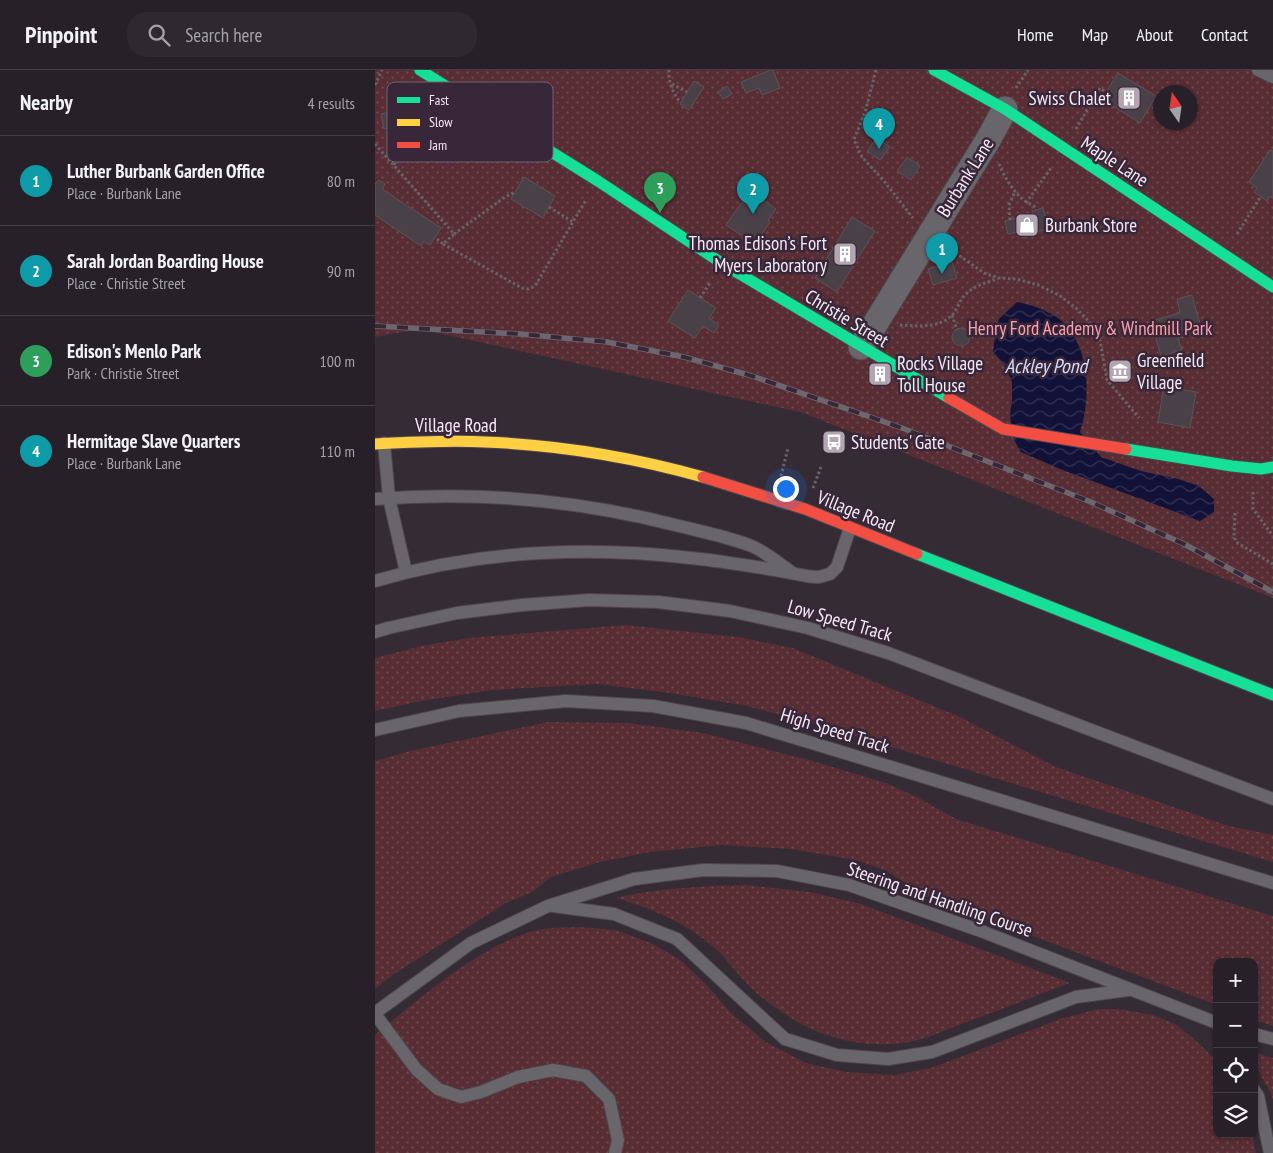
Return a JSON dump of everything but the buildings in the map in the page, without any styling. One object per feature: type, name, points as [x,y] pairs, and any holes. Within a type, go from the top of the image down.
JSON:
[{"type":"street","name":"Christie Street","points":[[420,70],[439,82]]},
{"type":"street","name":"Maple Lane","points":[[935,70],[1005,109],[1273,287]]},
{"type":"street","name":"Burbank Lane","points":[[861,347],[988,140],[1005,109]]},
{"type":"street","name":"Christie Street","points":[[553,153],[723,264],[1003,429],[1085,440],[1224,464],[1261,469],[1273,467]]},
{"type":"street","name":"Village Road","points":[[380,444],[434,441],[489,442],[540,446],[585,451],[635,460],[731,483],[775,498],[1273,695]]},
{"type":"lane","points":[[1259,70],[1273,77]]},
{"type":"lane","points":[[380,444],[389,498],[406,572]]},
{"type":"lane","points":[[375,499],[459,496],[519,498],[580,505],[640,516],[750,545],[794,573]]},
{"type":"lane","points":[[375,580],[468,560],[580,551],[637,552],[794,573],[806,577],[819,577],[830,574],[837,567],[850,528]]},
{"type":"lane","name":"Low Speed Track","points":[[375,632],[457,614],[522,605],[589,600],[658,602],[730,611],[808,628],[888,653],[1273,799]]},
{"type":"lane","name":"High Speed Track","points":[[375,730],[459,711],[566,701],[653,706],[747,723],[1273,883]]},
{"type":"lane","name":"Steering and Handling Course","points":[[375,1013],[471,942],[548,906],[634,879],[703,870],[777,871],[849,884],[981,931],[1211,1021]]},
{"type":"lane","points":[[548,906],[614,914],[677,939],[785,1039],[837,1055],[888,1060],[932,1052],[1076,997],[1130,990]]},
{"type":"lane","points":[[375,1013],[416,1069],[438,1089],[461,1097],[481,1092],[518,1077],[553,1070],[586,1076],[609,1099],[618,1140],[615,1153]]},
{"type":"lane","points":[[1258,1035],[1273,1039]]},
{"type":"lane","points":[[1256,1093],[1270,1153]]},
{"type":"path","points":[[375,85],[382,70]]},
{"type":"path","points":[[669,70],[675,98],[681,102]]},
{"type":"path","points":[[876,70],[866,109],[854,140],[862,158],[884,181],[915,220]]},
{"type":"path","points":[[672,84],[687,92]]},
{"type":"path","points":[[1076,130],[1101,88],[1106,92]]},
{"type":"path","points":[[376,147],[387,158]]},
{"type":"path","points":[[997,160],[1015,192],[1033,206],[1035,210]]},
{"type":"path","points":[[391,162],[454,234]]},
{"type":"path","points":[[1027,203],[1054,163]]},
{"type":"path","points":[[435,237],[443,244],[521,288],[528,289],[535,286],[598,181]]},
{"type":"path","points":[[443,244],[454,234],[515,192]]},
{"type":"path","points":[[1010,220],[1009,205],[1015,192]]},
{"type":"path","points":[[1236,235],[1261,196]]},
{"type":"path","points":[[549,207],[573,222]]},
{"type":"path","points":[[944,245],[984,274],[999,278],[1017,279],[1038,285],[1059,295],[1077,309],[1095,328],[1100,340],[1107,380],[1139,418]]},
{"type":"path","points":[[895,324],[927,327],[941,322],[952,315],[965,294],[982,284],[999,278]]},
{"type":"path","points":[[952,315],[957,330]]},
{"type":"path","points":[[827,450],[835,432]]},
{"type":"path","points":[[775,498],[788,448]]},
{"type":"path","points":[[810,496],[821,467]]},
{"type":"path","points":[[1253,484],[1253,508],[1273,536]]},
{"type":"path","points":[[1235,512],[1233,536],[1237,542],[1273,564]]},
{"type":"green space","name":"Henry Ford Academy & Windmill Park","points":[[375,70],[1273,70],[1273,598],[800,412],[420,329],[375,337]]},
{"type":"green space","points":[[626,625],[738,637],[793,648],[960,717],[1056,767],[1229,826],[1273,835],[1273,862],[815,724],[747,706],[670,693],[598,684],[492,690],[421,701],[375,711],[375,658],[421,646],[469,638]]},
{"type":"green space","points":[[548,722],[628,723],[703,733],[809,760],[886,783],[919,798],[956,819],[1273,916],[1273,1026],[1258,1021],[1258,958],[1213,958],[1213,1004],[921,894],[887,871],[856,860],[791,849],[722,845],[650,852],[600,862],[551,877],[532,892],[506,903],[391,976],[375,989],[375,761],[410,751]]},
{"type":"green space","points":[[745,885],[810,892],[861,904],[1070,983],[923,1039],[902,1043],[860,1043],[821,1033],[784,1014],[751,988],[721,954],[697,934],[658,913],[615,898],[680,888]]},
{"type":"green space","points":[[578,927],[616,930],[653,944],[679,959],[705,983],[732,1014],[766,1042],[806,1063],[846,1072],[894,1075],[931,1068],[1060,1019],[1098,1009],[1119,1009],[1153,1015],[1175,1024],[1213,1057],[1213,1138],[1253,1138],[1256,1153],[375,1153],[375,1035],[432,988],[477,957],[500,944],[522,935],[551,928]]},
{"type":"green space","points":[[1258,1053],[1273,1058],[1273,1099],[1258,1070]]},
{"type":"water","name":"Ackley Pond","points":[[1017,302],[1040,308],[1054,315],[1066,325],[1077,342],[1085,367],[1087,394],[1080,432],[1101,457],[1141,471],[1178,479],[1199,486],[1214,499],[1214,512],[1200,521],[1060,469],[1021,452],[1014,440],[1010,416],[1012,382],[1004,364],[993,352],[999,319]]},
{"type":"railway","points":[[375,326],[520,334],[607,342],[684,357],[752,376],[902,428],[1091,502],[1184,544],[1273,592]]},
{"type":"traffic: fast","points":[[420,70],[439,82]]},
{"type":"traffic: fast","points":[[934,70],[1005,109],[1273,287]]},
{"type":"traffic: fast","points":[[553,153],[723,264],[949,398]]},
{"type":"traffic: fast","points":[[1126,449],[1232,466],[1261,469],[1273,467]]},
{"type":"traffic: fast","points":[[917,554],[1273,695]]},
{"type":"traffic: slow","points":[[375,444],[458,441],[540,446],[622,458],[703,477]]},
{"type":"traffic: jam","points":[[949,398],[1003,429],[1126,449]]},
{"type":"traffic: jam","points":[[703,477],[805,509],[917,554]]},
{"type":"place","name":"Swiss Chalet","points":[[1129,98]]},
{"type":"place","name":"Hermitage Slave Quarters","points":[[879,149]]},
{"type":"place","name":"Edison's Menlo Park","points":[[660,213]]},
{"type":"place","name":"Sarah Jordan Boarding House","points":[[753,214]]},
{"type":"place","name":"Burbank Store","points":[[1027,225]]},
{"type":"place","name":"Thomas Edison’s Fort Myers Laboratory","points":[[845,254]]},
{"type":"place","name":"Luther Burbank Garden Office","points":[[942,274]]},
{"type":"place","name":"Greenfield Village","points":[[1120,371]]},
{"type":"place","name":"Rocks Village Toll House","points":[[880,374]]},
{"type":"place","name":"Students' Gate","points":[[834,442]]}]
